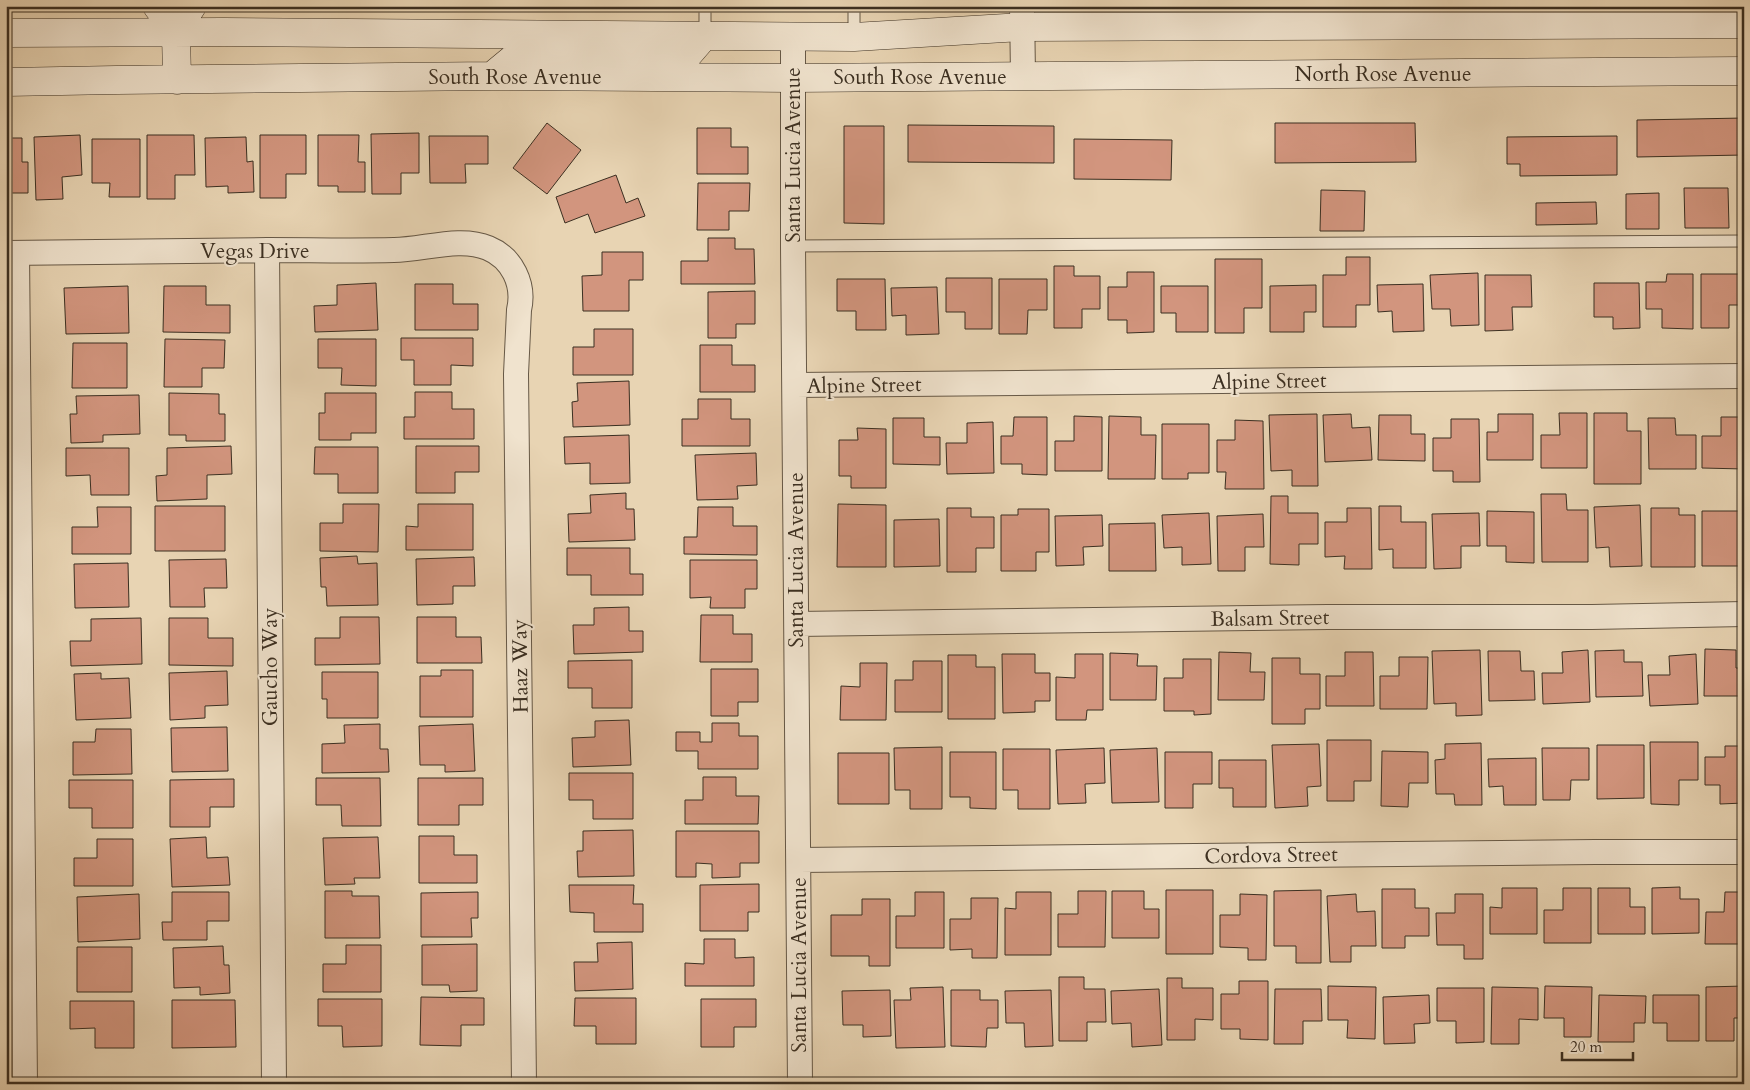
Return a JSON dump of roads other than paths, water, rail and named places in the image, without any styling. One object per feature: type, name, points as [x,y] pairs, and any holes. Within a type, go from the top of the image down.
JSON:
[{"type":"main road","points":[[157,6],[176,32]]},
{"type":"main road","points":[[177,80],[176,32],[192,6]]},
{"type":"main road","points":[[1022,17],[1744,24]]},
{"type":"main road","name":"South Rose Avenue","points":[[6,33],[176,32],[854,37],[1022,17]]},
{"type":"main road","points":[[492,76],[515,57],[686,56],[705,35]]},
{"type":"main road","name":"North Rose Avenue","points":[[1023,76],[1744,71]]},
{"type":"main road","name":"South Rose Avenue","points":[[6,82],[492,76],[792,78],[1023,76]]},
{"type":"street","points":[[1022,17],[1023,76]]},
{"type":"street","name":"Santa Lucia Avenue","points":[[793,36],[800,1084]]},
{"type":"street","name":"Vegas Drive","points":[[12,253],[396,250],[465,243],[486,247],[501,255]]},
{"type":"street","name":"Gaucho Way","points":[[267,250],[274,1084]]},
{"type":"street","points":[[12,253],[24,1084]]},
{"type":"street","name":"Haaz Way","points":[[501,255],[511,265],[520,284],[521,301],[516,374],[524,1084]]},
{"type":"street","name":"Alpine Street","points":[[795,385],[1744,376]]},
{"type":"street","name":"Balsam Street","points":[[797,624],[1744,614]]},
{"type":"street","name":"Cordova Street","points":[[798,860],[1744,852]]},
{"type":"lane","points":[[705,6],[705,35]]},
{"type":"lane","points":[[854,6],[854,37]]},
{"type":"lane","points":[[793,246],[1744,241]]}]
